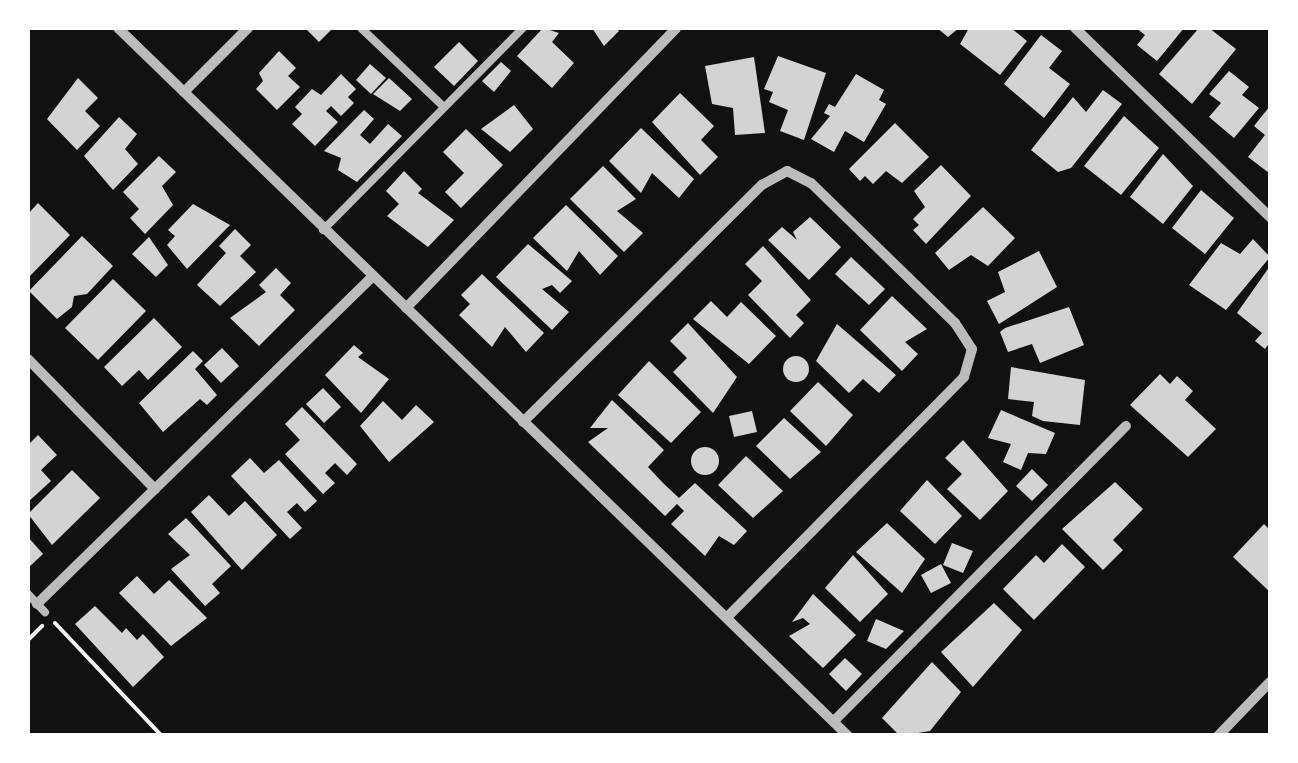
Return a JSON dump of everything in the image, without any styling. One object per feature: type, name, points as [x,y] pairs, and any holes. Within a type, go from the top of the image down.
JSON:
[{"type":"street","points":[[118,28],[848,736]]},
{"type":"street","points":[[184,92],[248,28]]},
{"type":"street","points":[[406,308],[676,28]]},
{"type":"street","points":[[1075,28],[1270,218]]},
{"type":"street","points":[[522,422],[762,185],[787,171],[811,183],[955,323],[972,349],[964,378],[728,616]]},
{"type":"street","points":[[41,608],[155,489],[372,277]]},
{"type":"street","points":[[28,359],[155,489]]},
{"type":"street","points":[[834,721],[1126,426]]},
{"type":"street","points":[[1218,736],[1270,682]]},
{"type":"lane","points":[[361,28],[444,107]]},
{"type":"lane","points":[[324,230],[523,28]]},
{"type":"lane","points":[[28,594],[41,608]]},
{"type":"path","points":[[41,608],[162,736]]},
{"type":"building","points":[[305,28],[333,28],[319,42]]},
{"type":"building","points":[[543,28],[559,33],[552,42],[574,63],[552,88],[517,56]]},
{"type":"building","points":[[592,28],[616,28],[619,31],[604,46]]},
{"type":"building","points":[[937,28],[959,28],[948,37]]},
{"type":"building","points":[[969,28],[1011,28],[1027,41],[1000,75],[960,44]]},
{"type":"building","points":[[1136,28],[1184,28],[1157,61],[1137,45],[1145,35]]},
{"type":"building","points":[[1199,28],[1209,28],[1236,49],[1192,104],[1159,74]]},
{"type":"building","points":[[1041,35],[1062,51],[1049,68],[1070,84],[1044,118],[1004,84]]},
{"type":"building","points":[[459,42],[478,61],[454,86],[434,67]]},
{"type":"building","points":[[279,51],[296,68],[288,76],[300,87],[277,110],[256,89],[263,81],[259,73]]},
{"type":"building","points":[[778,56],[826,73],[804,140],[780,131],[788,110],[769,102],[773,92],[764,89]]},
{"type":"building","points":[[754,57],[765,133],[735,135],[733,108],[712,104],[705,66]]},
{"type":"building","points":[[501,62],[511,71],[494,92],[482,81]]},
{"type":"building","points":[[370,64],[386,78],[371,94],[356,80]]},
{"type":"building","points":[[1229,71],[1249,87],[1242,95],[1259,108],[1234,138],[1209,117],[1221,103],[1209,94]]},
{"type":"building","points":[[341,74],[356,89],[348,97],[354,103],[341,116],[331,106],[326,111],[338,122],[315,146],[292,124],[302,114],[295,107],[312,89],[321,95]]},
{"type":"building","points":[[856,74],[884,90],[879,100],[886,104],[864,142],[845,131],[834,152],[811,139],[830,116],[824,113],[829,104],[835,107]]},
{"type":"building","points":[[78,78],[98,98],[85,111],[100,126],[77,150],[47,119]]},
{"type":"building","points":[[389,78],[412,99],[400,111],[373,94]]},
{"type":"building","points":[[1103,90],[1122,104],[1071,168],[1058,172],[1031,150],[1073,97],[1086,112]]},
{"type":"building","points":[[680,93],[714,126],[701,140],[718,157],[700,175],[652,122]]},
{"type":"building","points":[[514,105],[533,129],[510,152],[481,129]]},
{"type":"building","points":[[1270,106],[1269,173],[1248,157],[1265,135],[1254,126]]},
{"type":"building","points":[[364,110],[374,119],[360,135],[370,144],[388,124],[402,136],[357,182],[338,170],[341,158],[324,151]]},
{"type":"building","points":[[1124,116],[1159,148],[1121,195],[1084,166]]},
{"type":"building","points":[[119,117],[137,134],[125,149],[138,164],[113,190],[84,156]]},
{"type":"building","points":[[895,123],[929,157],[902,183],[886,171],[873,184],[865,176],[860,181],[849,169]]},
{"type":"building","points":[[641,128],[694,179],[679,198],[652,173],[641,193],[609,161]]},
{"type":"building","points":[[466,129],[503,165],[461,208],[445,192],[464,173],[443,152]]},
{"type":"building","points":[[1163,154],[1193,186],[1163,224],[1130,197]]},
{"type":"building","points":[[159,156],[176,172],[162,186],[173,205],[145,234],[130,218],[139,209],[123,192]]},
{"type":"building","points":[[941,165],[971,196],[926,244],[913,230],[919,225],[913,219],[925,207],[914,191]]},
{"type":"building","points":[[603,166],[636,199],[617,211],[643,233],[624,252],[570,199]]},
{"type":"building","points":[[404,171],[422,189],[418,193],[454,220],[428,247],[387,216],[399,204],[386,191]]},
{"type":"building","points":[[1201,190],[1234,218],[1205,254],[1172,228]]},
{"type":"building","points":[[38,203],[70,235],[28,278],[28,214]]},
{"type":"building","points":[[193,204],[230,225],[187,269],[167,245],[175,236],[168,230]]},
{"type":"building","points":[[566,205],[618,256],[600,275],[579,251],[567,271],[533,238]]},
{"type":"building","points":[[983,207],[1015,238],[988,266],[971,255],[949,270],[935,253]]},
{"type":"building","points":[[810,217],[841,247],[809,280],[768,240],[782,227],[797,240],[793,232]]},
{"type":"building","points":[[235,229],[251,245],[240,256],[256,272],[220,306],[197,285],[226,253],[219,246]]},
{"type":"building","points":[[82,236],[113,266],[87,294],[74,296],[72,307],[57,319],[29,291]]},
{"type":"building","points":[[149,237],[168,265],[156,277],[132,254]]},
{"type":"building","points":[[1253,239],[1270,257],[1226,310],[1189,285],[1221,243],[1240,254]]},
{"type":"building","points":[[528,244],[572,281],[560,293],[552,285],[542,289],[569,312],[552,330],[496,277]]},
{"type":"building","points":[[763,246],[811,300],[796,315],[804,323],[790,338],[748,295],[762,281],[745,264]]},
{"type":"building","points":[[1039,251],[1057,287],[999,324],[987,301],[1005,292],[998,272]]},
{"type":"building","points":[[851,257],[885,289],[869,305],[835,274]]},
{"type":"building","points":[[1270,266],[1270,342],[1265,349],[1255,341],[1262,333],[1237,313]]},
{"type":"building","points":[[276,268],[291,283],[280,295],[295,310],[259,346],[230,318],[266,292],[259,285]]},
{"type":"building","points":[[482,274],[544,333],[526,352],[505,327],[492,347],[459,315],[470,304],[461,295]]},
{"type":"building","points":[[113,279],[146,311],[98,360],[65,328]]},
{"type":"building","points":[[892,296],[927,329],[905,342],[918,354],[902,371],[860,330]]},
{"type":"building","points":[[711,301],[727,317],[741,302],[776,336],[749,364],[693,319]]},
{"type":"building","points":[[1069,307],[1084,345],[1040,363],[1032,344],[1008,352],[1000,332],[1005,328]]},
{"type":"building","points":[[154,318],[182,347],[148,380],[139,370],[122,386],[104,367]]},
{"type":"building","points":[[688,323],[737,377],[713,413],[673,372],[687,358],[670,341]]},
{"type":"building","points":[[837,324],[896,375],[879,393],[863,379],[849,393],[816,361]]},
{"type":"building","points":[[354,345],[363,353],[358,357],[389,379],[361,413],[325,375]]},
{"type":"building","points":[[222,348],[239,366],[221,383],[204,365]]},
{"type":"building","points":[[193,351],[203,361],[195,369],[217,395],[207,405],[200,399],[163,432],[139,403]]},
{"type":"building","points":[[796,356],[805,360],[809,369],[805,378],[796,382],[787,378],[783,369],[787,360]]},
{"type":"building","points":[[649,361],[701,412],[671,443],[618,395]]},
{"type":"building","points":[[1011,367],[1085,380],[1080,425],[1043,421],[1032,416],[1034,402],[1008,399]]},
{"type":"building","points":[[1160,374],[1170,384],[1177,376],[1193,391],[1185,400],[1216,429],[1188,457],[1130,405]]},
{"type":"building","points":[[818,382],[853,415],[826,446],[790,411]]},
{"type":"building","points":[[323,388],[341,407],[324,423],[306,404]]},
{"type":"building","points":[[612,400],[664,450],[648,467],[663,483],[679,498],[695,483],[747,531],[734,545],[719,536],[705,556],[671,524],[684,511],[677,504],[665,516],[588,442],[608,428],[590,428]]},
{"type":"building","points":[[383,401],[402,420],[416,405],[434,422],[389,462],[360,426]]},
{"type":"building","points":[[302,407],[357,464],[347,475],[335,463],[325,473],[335,483],[323,494],[285,454],[300,440],[285,424]]},
{"type":"building","points":[[1001,410],[1055,433],[1046,454],[1028,453],[1021,470],[1003,462],[1011,444],[988,438]]},
{"type":"building","points":[[752,411],[757,432],[734,437],[729,416]]},
{"type":"building","points":[[784,418],[821,452],[790,479],[756,446]]},
{"type":"building","points":[[38,435],[57,455],[41,470],[51,481],[28,502],[28,445]]},
{"type":"building","points":[[963,440],[1008,491],[980,520],[947,489],[962,474],[945,458]]},
{"type":"building","points":[[705,447],[715,451],[719,461],[715,471],[705,475],[695,471],[691,461],[695,451]]},
{"type":"building","points":[[746,456],[783,491],[753,518],[718,485]]},
{"type":"building","points":[[250,458],[264,473],[279,460],[317,501],[305,512],[297,503],[287,512],[302,528],[290,539],[231,476]]},
{"type":"building","points":[[1032,469],[1048,485],[1032,501],[1016,486]]},
{"type":"building","points":[[72,470],[100,498],[52,545],[28,514]]},
{"type":"building","points":[[927,480],[962,516],[935,544],[900,511]]},
{"type":"building","points":[[1115,482],[1143,509],[1113,540],[1123,550],[1103,570],[1062,529]]},
{"type":"building","points":[[209,495],[229,516],[245,501],[277,535],[242,570],[191,512]]},
{"type":"building","points":[[186,518],[231,566],[212,584],[220,593],[205,606],[171,569],[190,555],[168,534]]},
{"type":"building","points":[[887,523],[925,559],[902,593],[856,552]]},
{"type":"building","points":[[1264,524],[1270,530],[1270,592],[1233,557]]},
{"type":"building","points":[[28,537],[43,554],[28,568]]},
{"type":"building","points":[[952,543],[973,551],[963,573],[943,565]]},
{"type":"building","points":[[1062,544],[1085,567],[1034,620],[1003,589],[1036,555],[1044,563]]},
{"type":"building","points":[[853,555],[888,594],[860,622],[825,588]]},
{"type":"building","points":[[941,564],[951,583],[931,593],[921,575]]},
{"type":"building","points":[[137,576],[154,594],[169,580],[207,618],[171,646],[119,593]]},
{"type":"building","points":[[813,594],[856,635],[823,668],[789,636],[810,624],[803,618],[792,622]]},
{"type":"building","points":[[994,603],[1022,630],[973,687],[941,652]]},
{"type":"building","points":[[95,606],[122,633],[126,628],[137,640],[143,634],[164,657],[133,687],[75,624]]},
{"type":"building","points":[[876,619],[904,631],[886,649],[867,641]]},
{"type":"building","points":[[845,658],[862,674],[846,691],[829,674]]},
{"type":"building","points":[[932,662],[961,692],[930,731],[900,736],[882,718]]}]
